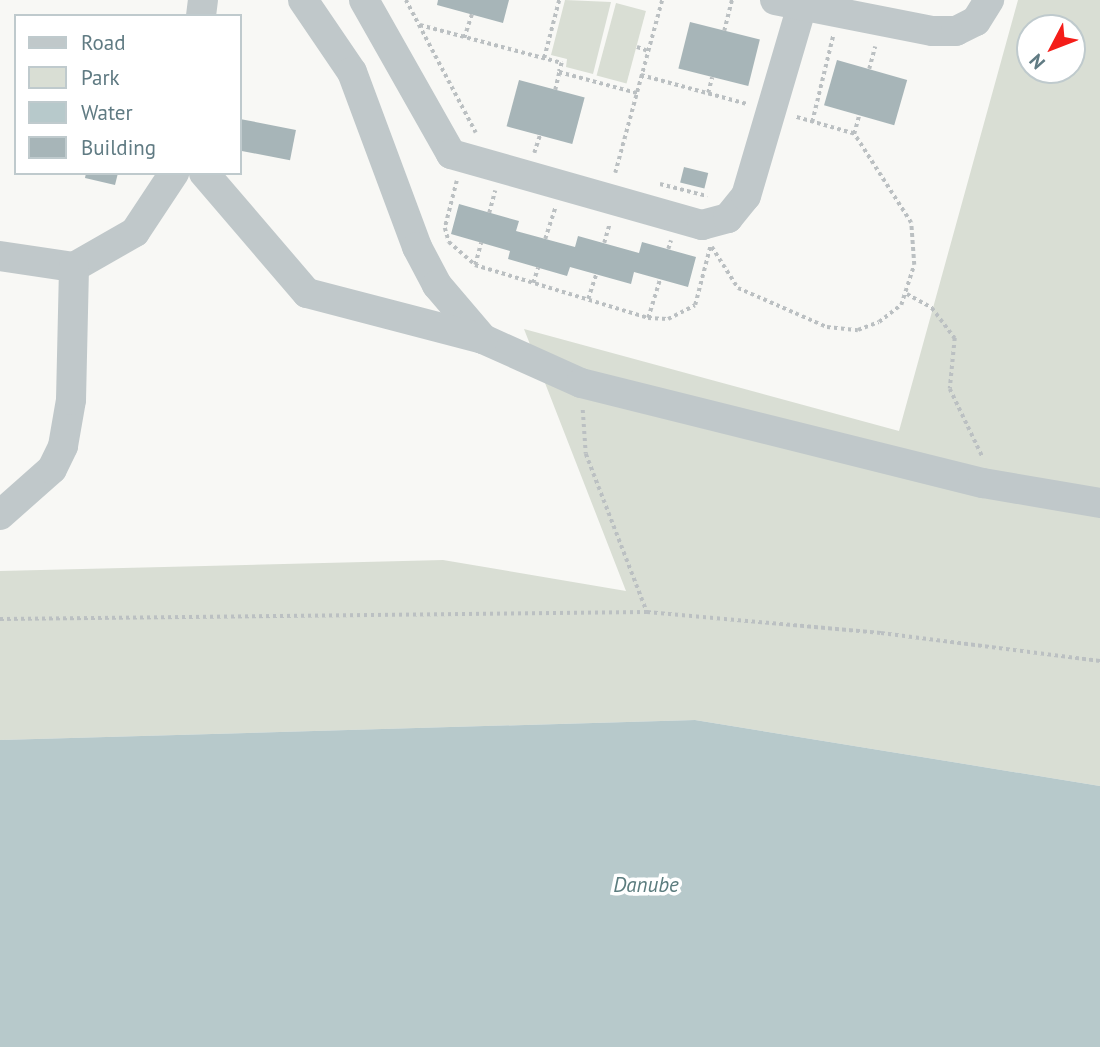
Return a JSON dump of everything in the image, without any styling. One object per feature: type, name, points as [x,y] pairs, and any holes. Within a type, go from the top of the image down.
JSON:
[{"type":"street","points":[[303,0],[352,72],[422,256],[437,285],[483,339]]},
{"type":"street","points":[[364,0],[442,143],[463,159],[562,186],[612,186],[702,225],[728,218],[746,196],[771,111],[789,3],[932,31],[956,31],[976,21],[989,0]]},
{"type":"street","points":[[0,257],[74,267],[135,232],[173,175]]},
{"type":"street","points":[[206,175],[307,293],[483,339],[581,383],[983,483],[1100,503]]},
{"type":"street","points":[[0,515],[52,469],[63,446],[71,400],[74,267]]},
{"type":"path","points":[[406,0],[476,134],[488,138]]},
{"type":"path","points":[[544,58],[559,0]]},
{"type":"path","points":[[612,186],[662,0]]},
{"type":"path","points":[[724,31],[732,0]]},
{"type":"path","points":[[812,122],[839,13]]},
{"type":"path","points":[[464,38],[472,14]]},
{"type":"path","points":[[419,25],[562,63],[555,90]]},
{"type":"path","points":[[637,47],[648,51]]},
{"type":"path","points":[[559,72],[637,93]]},
{"type":"path","points":[[463,159],[445,228],[449,242],[475,265],[648,318],[668,319],[695,305],[711,245],[738,288],[827,327],[858,330],[879,323],[901,305],[907,294],[914,265],[911,223],[855,134],[642,75]]},
{"type":"path","points":[[708,93],[712,77]]},
{"type":"path","points":[[855,134],[859,115]]},
{"type":"path","points":[[535,152],[540,135]]},
{"type":"path","points":[[523,148],[548,155]]},
{"type":"path","points":[[602,170],[612,186]]},
{"type":"path","points":[[612,186],[628,176]]},
{"type":"path","points":[[652,182],[714,198]]},
{"type":"path","points":[[545,239],[562,186]]},
{"type":"path","points":[[475,265],[481,243]]},
{"type":"path","points":[[533,283],[538,268]]},
{"type":"path","points":[[588,299],[596,274]]},
{"type":"path","points":[[648,318],[660,279]]},
{"type":"path","points":[[907,294],[932,308],[955,338],[950,389],[984,460],[983,483]]},
{"type":"path","points":[[581,383],[586,454],[647,612]]},
{"type":"path","points":[[0,619],[647,612],[881,633],[1100,661]]},
{"type":"green space","points":[[565,0],[611,2],[593,74],[566,67],[567,59],[551,55]]},
{"type":"green space","points":[[1018,0],[1100,0],[1100,786],[695,720],[0,740],[0,571],[443,560],[626,591],[524,329],[899,431]]},
{"type":"green space","points":[[616,3],[646,11],[627,83],[597,75]]},
{"type":"water","name":"Danube","points":[[695,720],[1100,786],[1100,1047],[0,1047],[0,740]]},
{"type":"building","points":[[438,0],[509,0],[503,23],[437,5]]},
{"type":"building","points":[[690,22],[760,39],[748,86],[678,69]]},
{"type":"building","points":[[837,60],[907,80],[894,125],[824,105]]},
{"type":"building","points":[[519,80],[585,98],[572,144],[507,126]]},
{"type":"building","points":[[242,119],[296,130],[290,160],[242,151]]},
{"type":"building","points":[[684,167],[708,173],[704,189],[680,183]]},
{"type":"building","points":[[86,175],[118,175],[115,185],[85,178]]},
{"type":"building","points":[[459,204],[519,221],[516,231],[575,247],[578,236],[639,253],[642,242],[696,257],[688,287],[634,272],[631,284],[570,267],[567,276],[508,259],[510,251],[451,234]]}]
